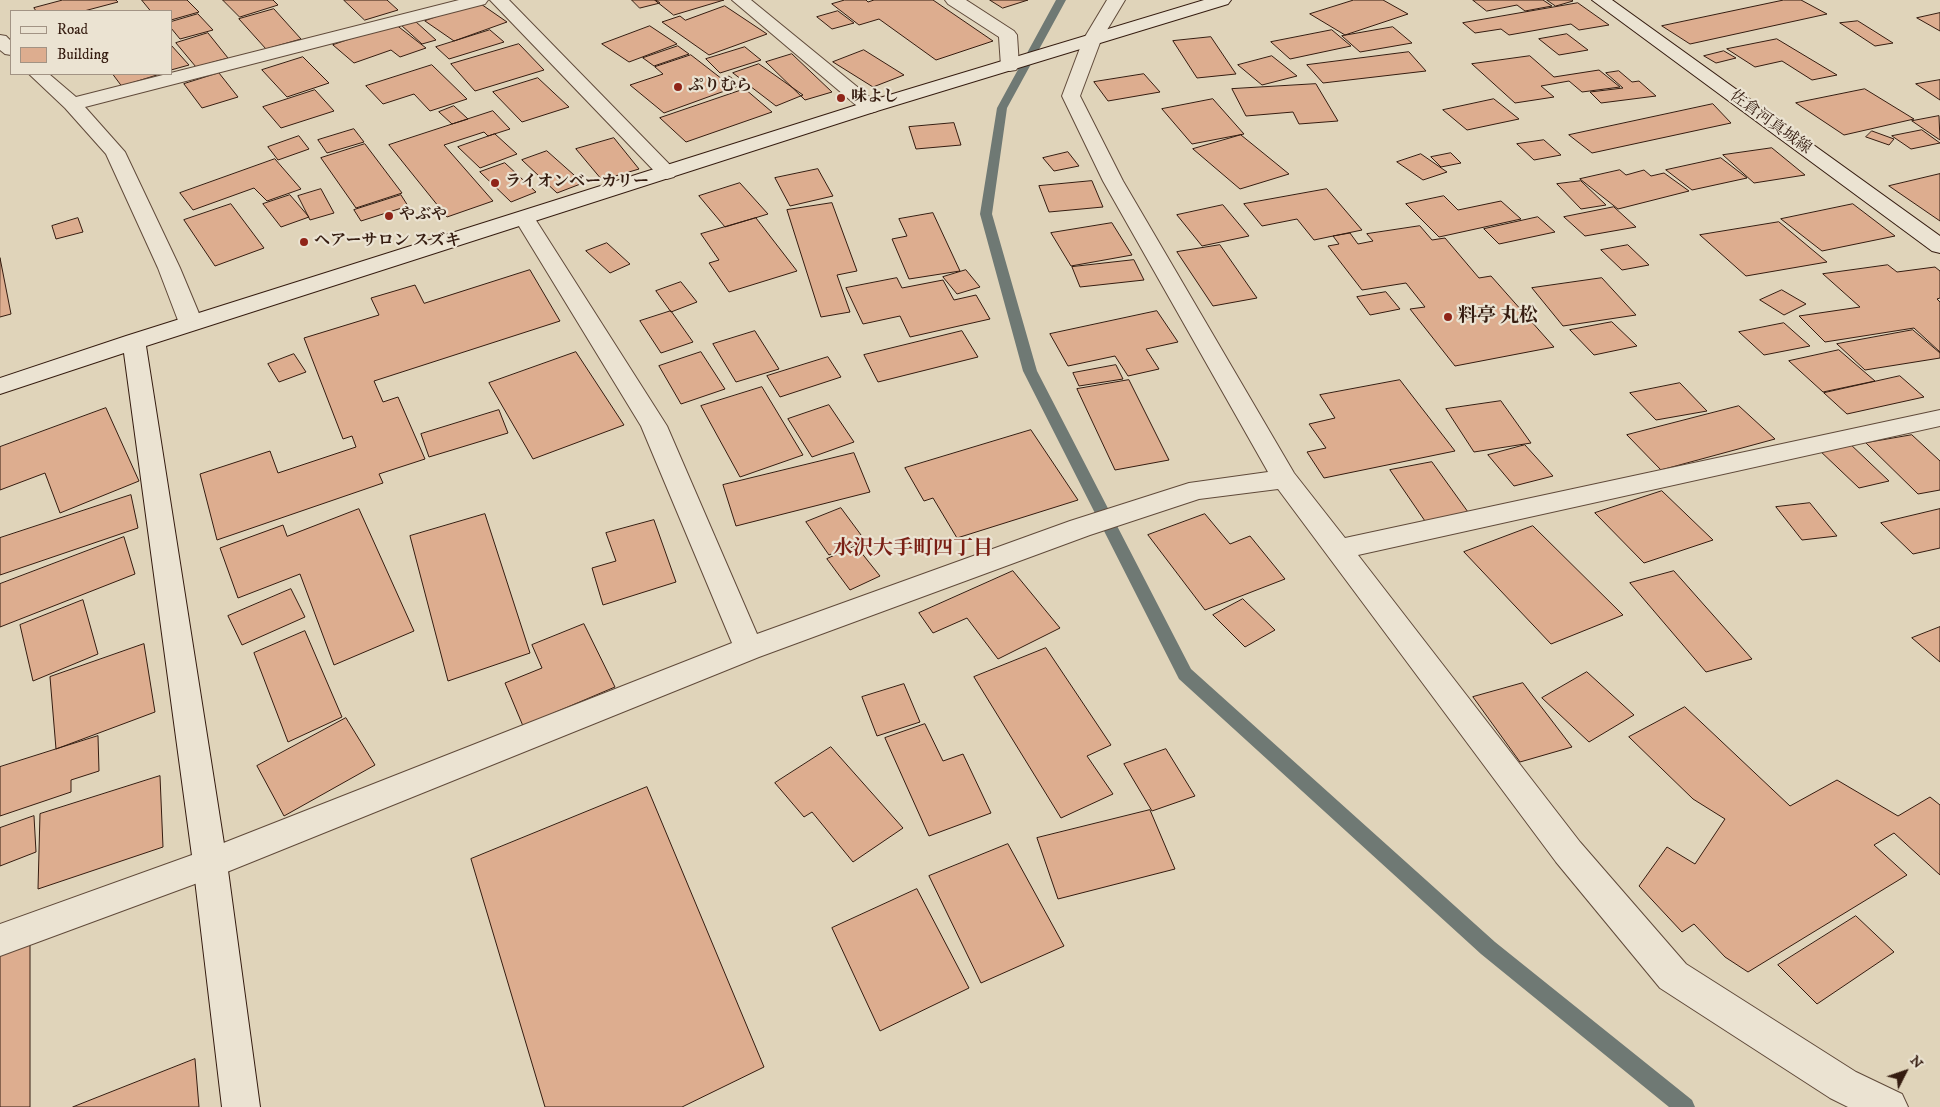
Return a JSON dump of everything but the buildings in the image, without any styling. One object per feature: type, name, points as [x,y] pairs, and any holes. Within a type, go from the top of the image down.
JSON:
[{"type":"street","points":[[72,104],[479,0]]},
{"type":"street","points":[[499,0],[668,173]]},
{"type":"street","points":[[741,0],[870,107]]},
{"type":"street","points":[[954,0],[1008,34],[1010,66]]},
{"type":"street","points":[[1116,0],[1092,40],[1071,96],[1113,181],[1285,479],[1340,549],[1568,852],[1673,976],[1843,1085],[1889,1107]]},
{"type":"street","points":[[0,386],[134,341],[668,173],[870,107],[1222,0]]},
{"type":"street","name":"佐倉河真城線","points":[[1601,0],[1940,246]]},
{"type":"street","points":[[0,40],[10,49]]},
{"type":"street","points":[[39,75],[72,104],[115,152],[169,268],[191,323]]},
{"type":"street","points":[[525,218],[654,426],[749,649]]},
{"type":"street","points":[[134,341],[210,863],[241,1107]]},
{"type":"street","points":[[1340,549],[1940,418]]},
{"type":"street","points":[[0,940],[210,863],[749,649],[1080,528],[1198,490],[1285,479]]},
{"type":"waterway","points":[[1061,0],[1002,108],[986,214],[1030,371],[1185,674],[1488,948],[1685,1107]]},
{"type":"place","name":"ぷりむら","points":[[678,87]]},
{"type":"place","name":"味よし","points":[[841,98]]},
{"type":"place","name":"ライオンベーカリー","points":[[495,183]]},
{"type":"place","name":"やぶや","points":[[389,216]]},
{"type":"place","name":"ヘアーサロン スズキ","points":[[304,242]]},
{"type":"place","name":"料亭 丸松","points":[[1448,317]]},
{"type":"district","name":"水沢大手町四丁目","points":[[913,550]]}]
